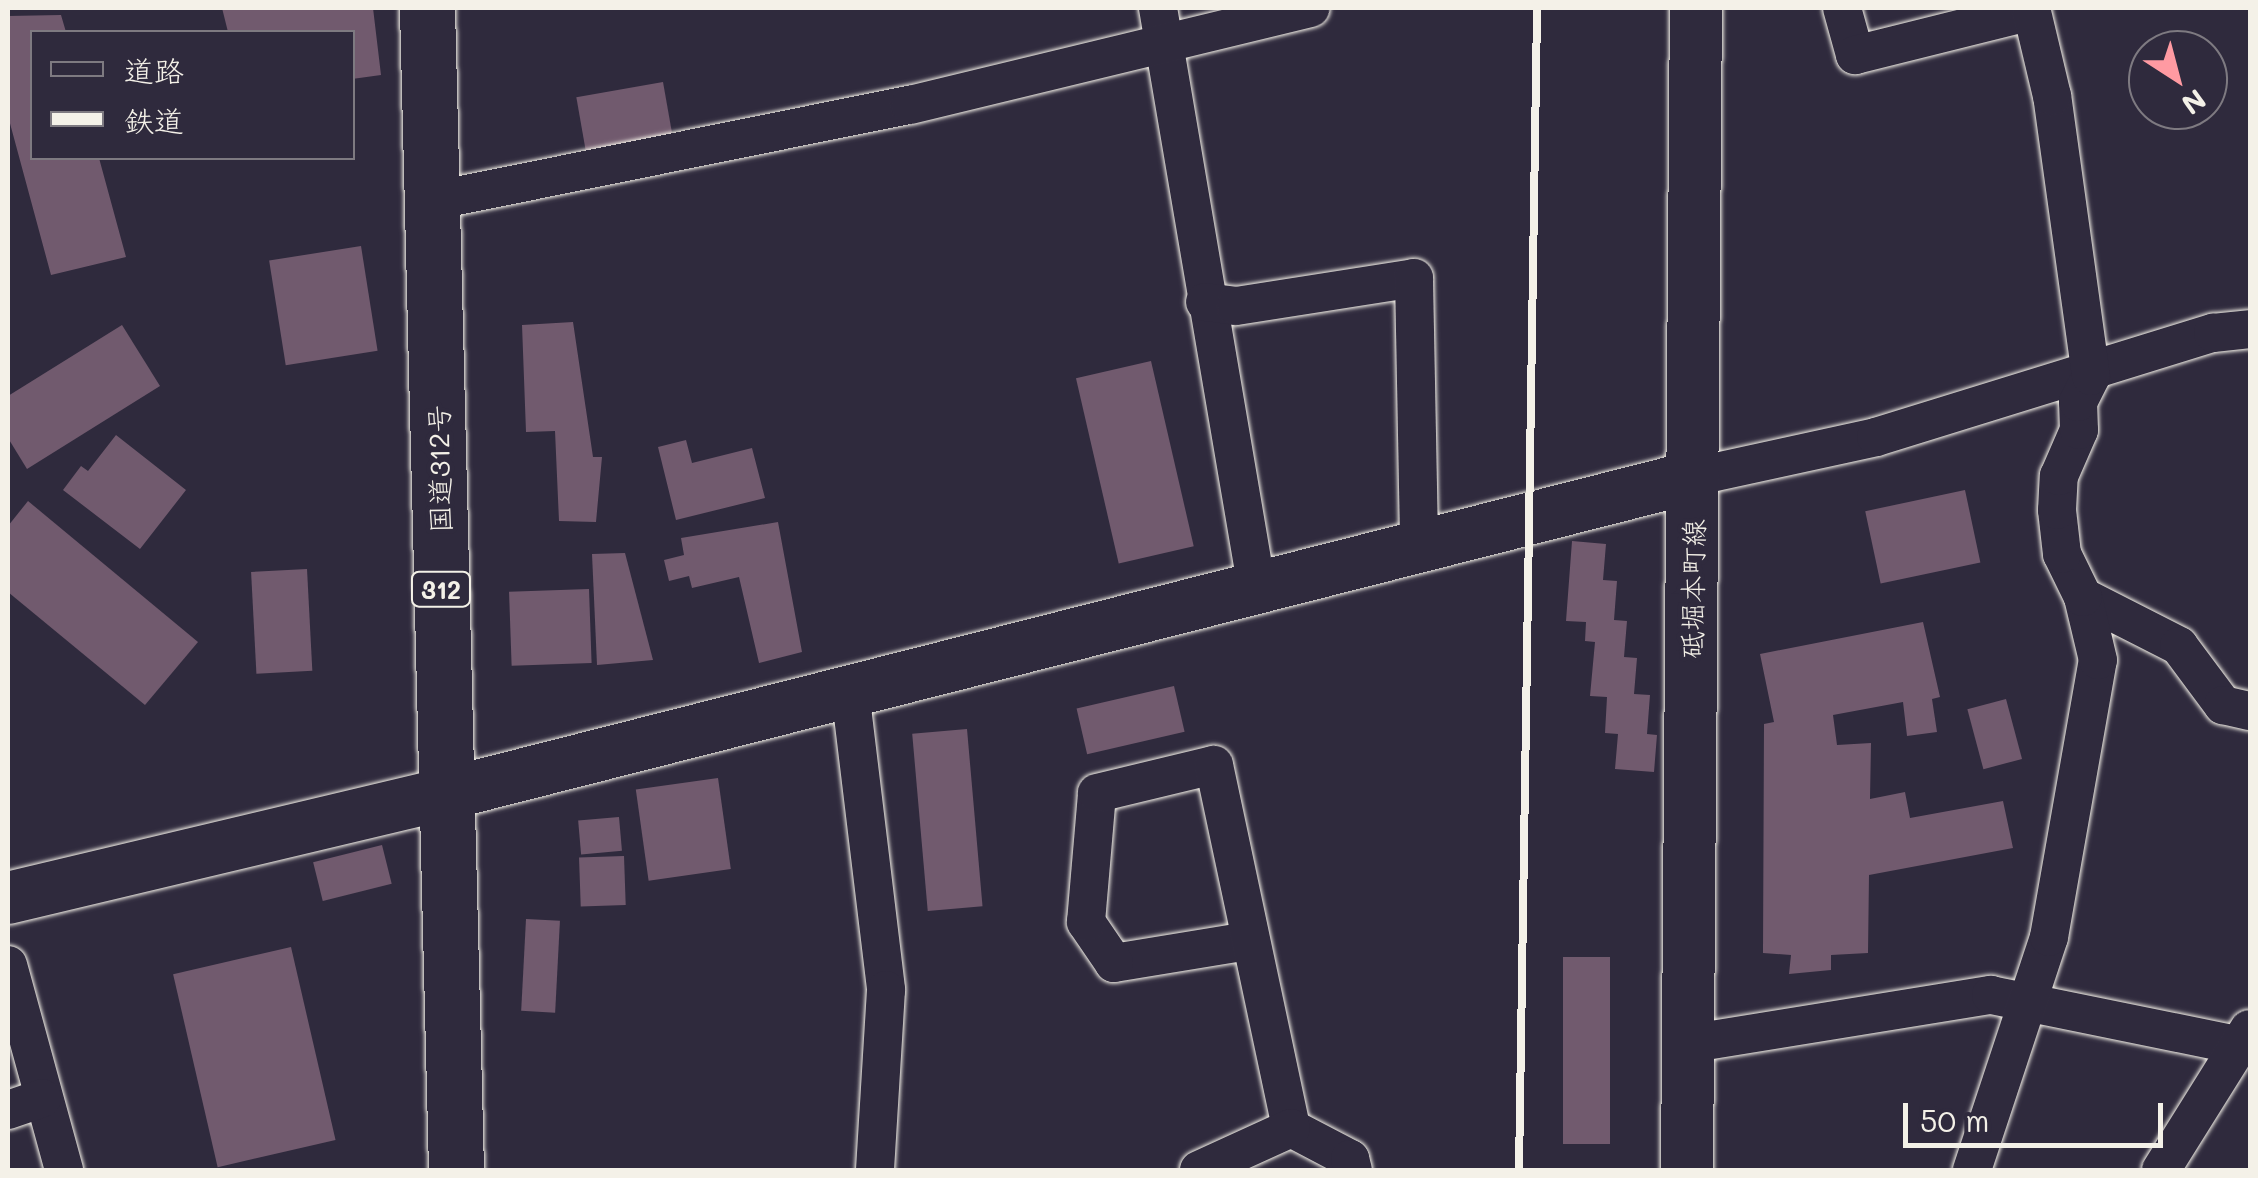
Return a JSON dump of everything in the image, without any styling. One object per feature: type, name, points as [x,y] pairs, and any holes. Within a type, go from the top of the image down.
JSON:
[{"type":"highway","name":"国道312号","points":[[427,8],[456,1170]]},
{"type":"street","points":[[1158,8],[1257,588]]},
{"type":"street","points":[[432,200],[1166,47],[1310,8]]},
{"type":"street","name":"砥堀本町線","points":[[1687,1170],[1696,8]]},
{"type":"street","points":[[1842,8],[1855,55],[2031,9],[2052,96],[2091,376],[2059,476],[2057,510],[2062,554],[2083,597],[2098,660],[2049,937],[1972,1170]]},
{"type":"street","points":[[1206,302],[1236,306],[1414,278],[1419,548]]},
{"type":"street","points":[[8,898],[446,794],[1694,476],[1876,437],[2091,376],[2213,333],[2250,329]]},
{"type":"street","points":[[2083,597],[2179,646],[2223,705],[2250,711]]},
{"type":"street","points":[[850,691],[886,990],[875,1170]]},
{"type":"street","points":[[1248,941],[1114,963],[1086,922],[1096,792],[1214,765],[1248,941],[1291,1128]]},
{"type":"street","points":[[8,966],[25,1104],[64,1170]]},
{"type":"street","points":[[1688,1044],[1991,995],[2025,1004],[2243,1036],[2160,1170]]},
{"type":"street","points":[[1199,1170],[1291,1128]]},
{"type":"street","points":[[1291,1128],[1350,1158],[1354,1170]]},
{"type":"building","points":[[222,8],[373,8],[381,75],[355,79],[355,30],[228,30]]},
{"type":"building","points":[[61,15],[65,30],[30,30],[30,160],[100,160],[126,257],[51,275],[8,116],[8,16]]},
{"type":"building","points":[[663,82],[673,139],[586,154],[576,97]]},
{"type":"building","points":[[361,246],[378,351],[286,365],[269,261]]},
{"type":"building","points":[[573,322],[593,457],[602,457],[596,522],[559,521],[555,431],[526,432],[522,325]]},
{"type":"building","points":[[122,325],[160,386],[27,469],[8,438],[8,396]]},
{"type":"building","points":[[1151,361],[1194,546],[1119,563],[1076,378]]},
{"type":"building","points":[[116,435],[186,490],[140,549],[63,490],[81,466],[88,471]]},
{"type":"building","points":[[686,440],[692,463],[752,448],[765,498],[676,520],[658,447]]},
{"type":"building","points":[[1965,490],[1980,562],[1881,584],[1865,511]]},
{"type":"building","points":[[28,501],[198,642],[145,705],[8,592],[8,526]]},
{"type":"building","points":[[778,522],[802,652],[759,663],[739,577],[692,588],[689,576],[669,581],[664,560],[684,555],[681,538]]},
{"type":"building","points":[[1572,541],[1606,544],[1603,580],[1617,581],[1614,620],[1627,621],[1624,657],[1637,658],[1634,694],[1650,695],[1647,734],[1657,735],[1654,772],[1615,769],[1618,734],[1605,733],[1607,697],[1590,696],[1595,642],[1585,641],[1586,622],[1566,621]]},
{"type":"building","points":[[625,553],[653,660],[597,665],[592,554]]},
{"type":"building","points":[[307,569],[312,671],[256,674],[251,572]]},
{"type":"building","points":[[589,589],[592,663],[512,666],[509,592]]},
{"type":"building","points":[[1923,622],[1940,697],[1932,699],[1937,732],[1907,736],[1903,702],[1833,715],[1837,745],[1871,743],[1870,799],[1905,792],[1910,818],[2003,801],[2013,848],[1869,875],[1868,953],[1831,955],[1831,970],[1789,974],[1791,955],[1763,953],[1764,724],[1774,722],[1760,654]]},
{"type":"building","points":[[1174,686],[1185,732],[1087,754],[1077,708]]},
{"type":"building","points":[[2006,699],[2022,759],[1983,769],[1967,709]]},
{"type":"building","points":[[967,729],[983,906],[928,911],[912,734]]},
{"type":"building","points":[[718,778],[731,869],[649,881],[636,790]]},
{"type":"building","points":[[619,817],[622,851],[581,854],[578,821]]},
{"type":"building","points":[[382,845],[392,884],[323,901],[313,862]]},
{"type":"building","points":[[624,856],[626,905],[581,907],[579,858]]},
{"type":"building","points":[[526,919],[560,921],[555,1013],[521,1011]]},
{"type":"building","points":[[291,947],[336,1140],[218,1167],[173,974]]},
{"type":"building","points":[[1563,957],[1610,957],[1610,1144],[1563,1144]]},
{"type":"railway","points":[[1519,1170],[1537,8]]}]
